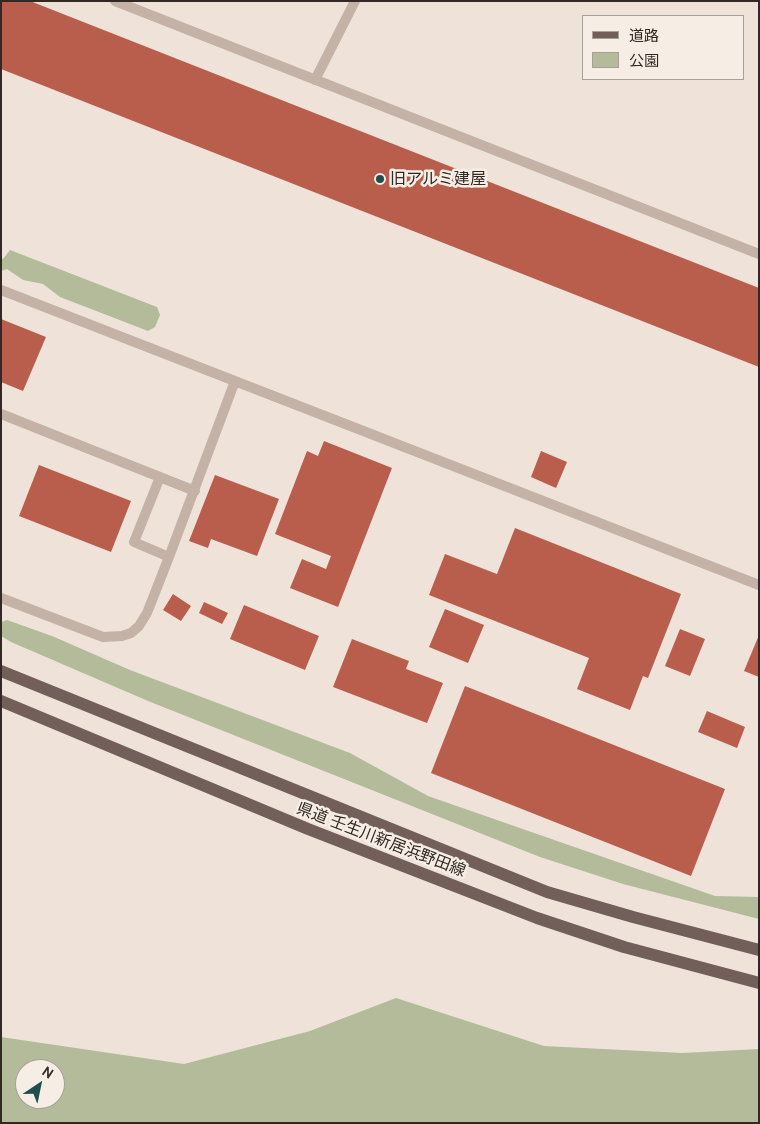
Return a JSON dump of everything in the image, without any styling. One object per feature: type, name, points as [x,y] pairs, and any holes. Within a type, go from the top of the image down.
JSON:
[{"type":"main road","name":"県道 壬生川新居浜野田線","points":[[1,671],[547,892],[633,918],[759,950]]},
{"type":"main road","name":"県道 壬生川新居浜野田線","points":[[1,701],[308,829],[537,918],[624,947],[759,983]]},
{"type":"lane","points":[[115,1],[759,254]]},
{"type":"lane","points":[[315,80],[355,1]]},
{"type":"lane","points":[[1,290],[759,585]]},
{"type":"lane","points":[[1,598],[103,637],[122,636],[131,633],[139,626],[195,491],[235,381]]},
{"type":"lane","points":[[1,414],[195,491]]},
{"type":"lane","points":[[160,477],[134,542],[169,557]]},
{"type":"green space","points":[[10,250],[157,307],[160,315],[155,327],[148,331],[60,297],[43,284],[23,280],[7,269],[1,271],[1,258],[3,259]]},
{"type":"green space","points":[[7,620],[52,636],[130,670],[350,753],[428,796],[715,896],[759,897],[759,919],[623,884],[540,857],[148,701],[11,642],[1,636],[1,622]]},
{"type":"green space","points":[[396,998],[544,1046],[682,1053],[759,1049],[759,1123],[1,1123],[1,1037],[184,1064],[310,1031]]},
{"type":"building","name":"旧アルミ建屋","points":[[1,1],[30,1],[759,288],[759,367],[1,69]]},
{"type":"building","points":[[1,319],[46,337],[23,391],[1,382]]},
{"type":"building","points":[[324,441],[392,468],[338,607],[290,588],[302,559],[326,569],[331,556],[275,534],[307,451],[318,456]]},
{"type":"building","points":[[541,451],[567,462],[556,488],[531,477]]},
{"type":"building","points":[[39,465],[131,501],[111,552],[19,516]]},
{"type":"building","points":[[215,475],[279,499],[257,556],[211,539],[208,548],[189,541]]},
{"type":"building","points":[[515,528],[681,594],[648,678],[643,676],[630,710],[577,689],[589,658],[429,595],[445,554],[497,574]]},
{"type":"building","points":[[173,594],[191,606],[181,621],[163,610]]},
{"type":"building","points":[[204,602],[228,613],[222,624],[199,613]]},
{"type":"building","points":[[244,605],[319,636],[305,670],[230,639]]},
{"type":"building","points":[[445,609],[484,625],[468,663],[429,647]]},
{"type":"building","points":[[680,629],[705,639],[690,676],[665,666]]},
{"type":"building","points":[[759,635],[759,677],[744,671]]},
{"type":"building","points":[[352,639],[409,661],[406,669],[443,683],[427,723],[333,687]]},
{"type":"building","points":[[465,686],[725,789],[691,876],[431,773]]},
{"type":"building","points":[[707,711],[745,727],[737,748],[698,732]]},
{"type":"place","name":"旧アルミ建屋","points":[[380,179]]}]
